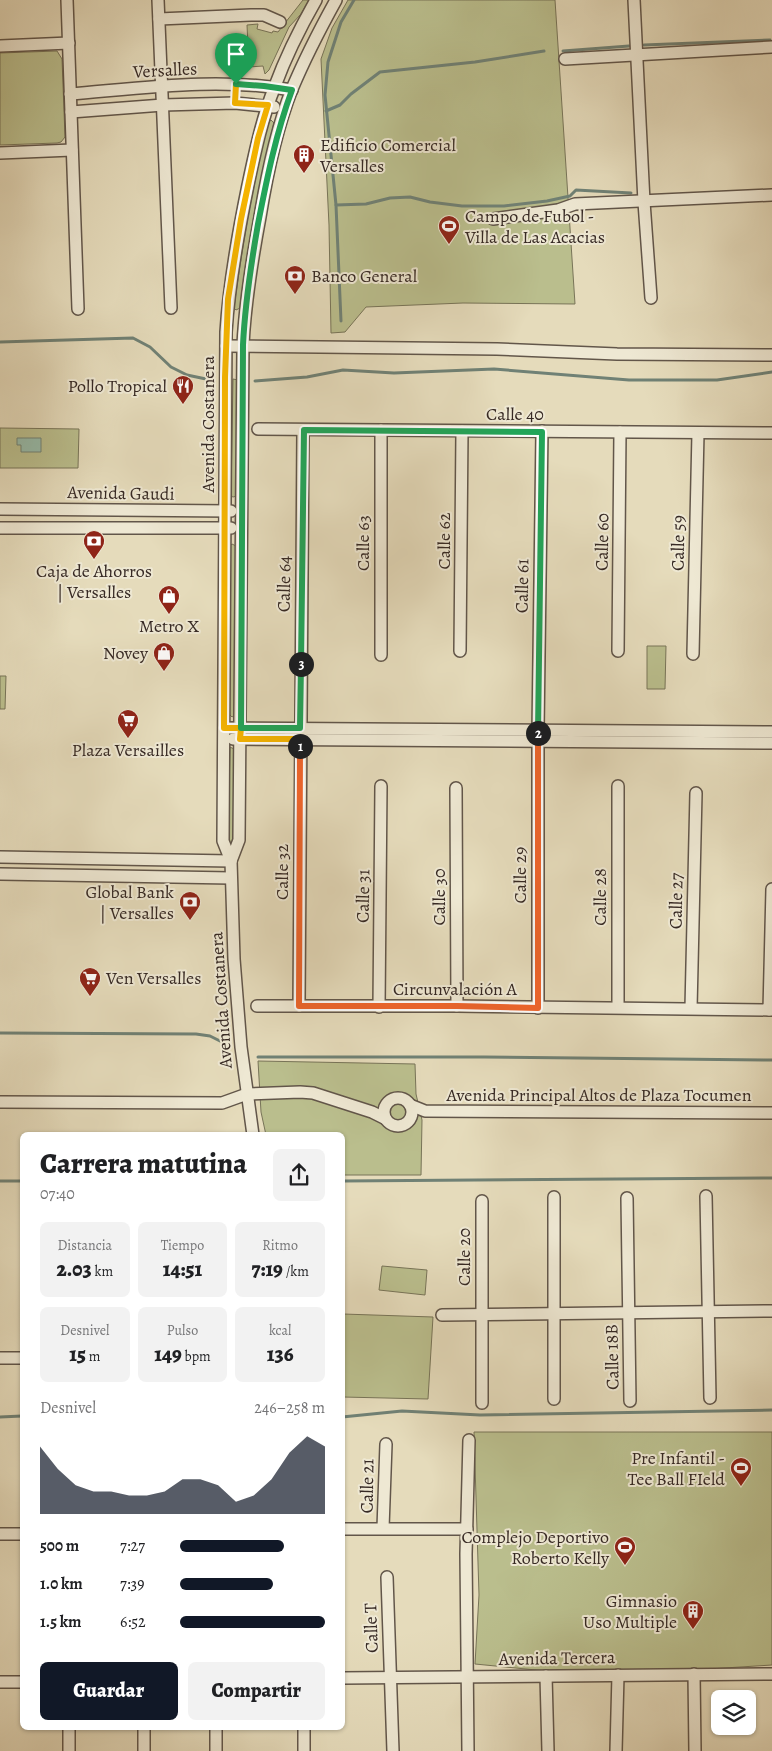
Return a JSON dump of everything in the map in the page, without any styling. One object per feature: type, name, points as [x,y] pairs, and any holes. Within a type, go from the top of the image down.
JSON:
[{"type":"street","points":[[67,0],[78,310]]},
{"type":"street","points":[[158,0],[171,308]]},
{"type":"street","name":"Avenida Costanera","points":[[231,861],[223,841],[226,346],[228,299],[241,219],[258,138],[274,87],[298,31],[316,0]]},
{"type":"street","name":"Avenida Costanera","points":[[253,1132],[241,1047],[234,959],[231,878],[231,861],[239,840],[243,345],[245,307],[267,175],[285,110],[315,37],[336,0]]},
{"type":"street","points":[[634,0],[644,202],[651,298]]},
{"type":"street","points":[[159,19],[264,15],[280,22]]},
{"type":"street","points":[[0,46],[68,43]]},
{"type":"street","points":[[565,59],[772,47]]},
{"type":"street","points":[[235,103],[236,84]]},
{"type":"street","name":"Versalles","points":[[70,94],[236,84],[292,90]]},
{"type":"street","name":"Versalles","points":[[71,112],[163,105],[235,103],[268,105],[285,110]]},
{"type":"street","points":[[0,153],[72,150]]},
{"type":"street","points":[[493,219],[558,210],[575,204],[772,195]]},
{"type":"street","points":[[226,346],[497,349],[617,354],[772,355]]},
{"type":"street","name":"Calle 40","points":[[258,430],[772,433]]},
{"type":"street","name":"Calle 64","points":[[300,734],[304,430]]},
{"type":"street","name":"Calle 63","points":[[381,430],[381,655]]},
{"type":"street","name":"Calle 62","points":[[460,651],[462,431]]},
{"type":"street","name":"Calle 61","points":[[538,736],[542,432]]},
{"type":"street","name":"Calle 60","points":[[618,652],[620,432]]},
{"type":"street","name":"Calle 59","points":[[694,654],[698,433]]},
{"type":"street","name":"Avenida Gaudi","points":[[0,509],[242,511]]},
{"type":"street","points":[[20,509],[25,528]]},
{"type":"street","name":"Avenida Gaudi","points":[[0,528],[242,528]]},
{"type":"street","points":[[224,733],[722,737],[772,732]]},
{"type":"street","name":"Calle 32","points":[[299,1006],[300,734]]},
{"type":"street","name":"Calle 29","points":[[538,736],[538,1008]]},
{"type":"street","points":[[722,737],[772,743]]},
{"type":"street","name":"Calle 31","points":[[379,1006],[381,786]]},
{"type":"street","name":"Calle 28","points":[[618,786],[618,1007]]},
{"type":"street","name":"Calle 30","points":[[456,788],[457,1006]]},
{"type":"street","name":"Calle 27","points":[[692,1008],[696,794]]},
{"type":"street","points":[[0,857],[231,861]]},
{"type":"street","points":[[0,874],[231,878]]},
{"type":"street","points":[[771,1010],[772,888]]},
{"type":"street","name":"Circunvalación A","points":[[257,1006],[618,1007],[771,1010]]},
{"type":"street","points":[[0,1102],[222,1103],[247,1094],[313,1093],[372,1112],[384,1113]]},
{"type":"street","points":[[398,1098],[407,1101],[410,1105],[411,1118],[405,1125],[395,1127],[387,1122],[384,1113],[389,1101],[398,1098]]},
{"type":"street","name":"Avenida Principal Altos de Plaza Tocumen","points":[[410,1105],[425,1111],[772,1113]]},
{"type":"street","name":"Avenida Principal Altos de Plaza Tocumen","points":[[411,1118],[425,1111]]},
{"type":"street","points":[[706,1196],[710,1398]]},
{"type":"street","points":[[554,1197],[554,1399]]},
{"type":"street","name":"Calle 18B","points":[[627,1198],[630,1401]]},
{"type":"street","name":"Calle 20","points":[[482,1201],[482,1403]]},
{"type":"street","points":[[442,1314],[772,1311]]},
{"type":"street","points":[[0,1358],[20,1358]]},
{"type":"street","points":[[468,1751],[467,1528],[469,1440]]},
{"type":"street","name":"Calle 21","points":[[384,1528],[386,1444]]},
{"type":"street","points":[[345,1529],[467,1528]]},
{"type":"street","points":[[0,1534],[20,1534]]},
{"type":"street","name":"Calle T","points":[[387,1577],[393,1751]]},
{"type":"street","points":[[694,1674],[695,1751]]},
{"type":"street","name":"Avenida Tercera","points":[[345,1678],[772,1674]]},
{"type":"street","points":[[616,1751],[618,1675]]},
{"type":"street","points":[[546,1676],[548,1751]]},
{"type":"street","points":[[0,1682],[20,1682]]},
{"type":"street","points":[[69,1730],[69,1751]]},
{"type":"street","points":[[144,1730],[144,1751]]},
{"type":"street","points":[[216,1730],[216,1751]]},
{"type":"street","points":[[304,1730],[304,1751]]},
{"type":"shaded area","points":[[303,0],[309,0],[301,14],[289,27],[269,70],[265,74],[263,66],[249,67],[247,25],[258,24],[257,29],[272,33],[273,31],[278,32]]},
{"type":"shaded area","points":[[348,0],[555,0],[575,304],[463,303],[366,307],[345,332],[331,333],[329,225],[321,59],[332,28]]},
{"type":"shaded area","points":[[57,51],[62,59],[65,137],[61,142],[57,143],[0,145],[0,53]]},
{"type":"shaded area","points":[[271,120],[274,123],[254,215],[240,308],[236,310],[234,308],[248,215],[268,122]]},
{"type":"shaded area","points":[[233,379],[238,380],[237,496],[233,497],[231,496]]},
{"type":"shaded area","points":[[0,428],[79,429],[78,468],[0,468]]},
{"type":"shaded area","points":[[17,438],[41,438],[41,452],[21,452],[21,445],[17,445]]},
{"type":"shaded area","points":[[232,544],[236,546],[235,715],[232,717],[229,714],[230,546]]},
{"type":"shaded area","points":[[647,646],[666,646],[665,689],[647,689]]},
{"type":"shaded area","points":[[0,676],[6,676],[5,709],[0,709]]},
{"type":"shaded area","points":[[230,747],[234,749],[235,843],[233,845],[228,844]]},
{"type":"shaded area","points":[[258,1061],[415,1064],[416,1094],[422,1120],[421,1175],[345,1175],[345,1132],[265,1132],[261,1112]]},
{"type":"shaded area","points":[[382,1266],[427,1270],[425,1295],[379,1290]]},
{"type":"shaded area","points":[[345,1314],[433,1317],[428,1399],[345,1397]]},
{"type":"shaded area","name":"Complejo Deportivo Roberto Kelly","points":[[474,1432],[772,1432],[772,1665],[597,1676],[475,1664],[479,1595]]},
{"type":"waterway","points":[[341,321],[336,205],[325,95],[328,62],[341,22],[354,0]]},
{"type":"waterway","points":[[644,45],[770,40]]},
{"type":"waterway","points":[[563,51],[629,46]]},
{"type":"waterway","points":[[326,111],[340,105],[380,72],[475,62],[544,51]]},
{"type":"waterway","points":[[336,205],[366,204],[390,198],[410,197],[430,202],[462,206],[504,206],[570,196],[576,190],[631,193]]},
{"type":"waterway","points":[[0,342],[133,338],[150,347],[171,367],[187,375],[206,379]]},
{"type":"waterway","points":[[255,381],[307,377],[343,370],[394,373],[494,369],[629,380],[717,380],[772,372]]},
{"type":"waterway","points":[[0,1033],[196,1034],[210,1036],[228,1045]]},
{"type":"waterway","points":[[258,1057],[772,1060]]},
{"type":"waterway","points":[[345,1181],[772,1178]]},
{"type":"waterway","points":[[0,1181],[20,1181]]},
{"type":"waterway","points":[[345,1417],[402,1411],[480,1415],[772,1410]]},
{"type":"waterway","points":[[0,1417],[20,1416]]},
{"type":"place","name":"Edificio Comercial Versalles","points":[[304,174]]},
{"type":"place","name":"Campo de Fubol - Villa de Las Acacias","points":[[449,245]]},
{"type":"place","name":"Banco General","points":[[295,295]]},
{"type":"place","name":"Pollo Tropical","points":[[183,405]]},
{"type":"place","name":"Caja de Ahorros | Versalles","points":[[94,560]]},
{"type":"place","name":"Metro X","points":[[169,615]]},
{"type":"place","name":"Novey","points":[[164,672]]},
{"type":"place","name":"Plaza Versailles","points":[[128,739]]},
{"type":"place","name":"Global Bank | Versalles","points":[[190,921]]},
{"type":"place","name":"Ven Versalles","points":[[90,997]]},
{"type":"place","name":"Pre Infantil - Tee Ball FIeld","points":[[741,1487]]},
{"type":"place","name":"Complejo Deportivo Roberto Kelly","points":[[625,1566]]},
{"type":"place","name":"Gimnasio Uso Multiple","points":[[693,1630]]},
{"type":"route","points":[[236,84],[235,103],[268,105],[258,138],[241,219],[228,299],[225,377],[224,728],[241,728],[240,739],[300,739],[299,1006],[538,1008],[538,730],[542,432],[304,430],[300,728],[241,728],[243,345],[245,307],[267,175],[292,90],[236,84]]}]
